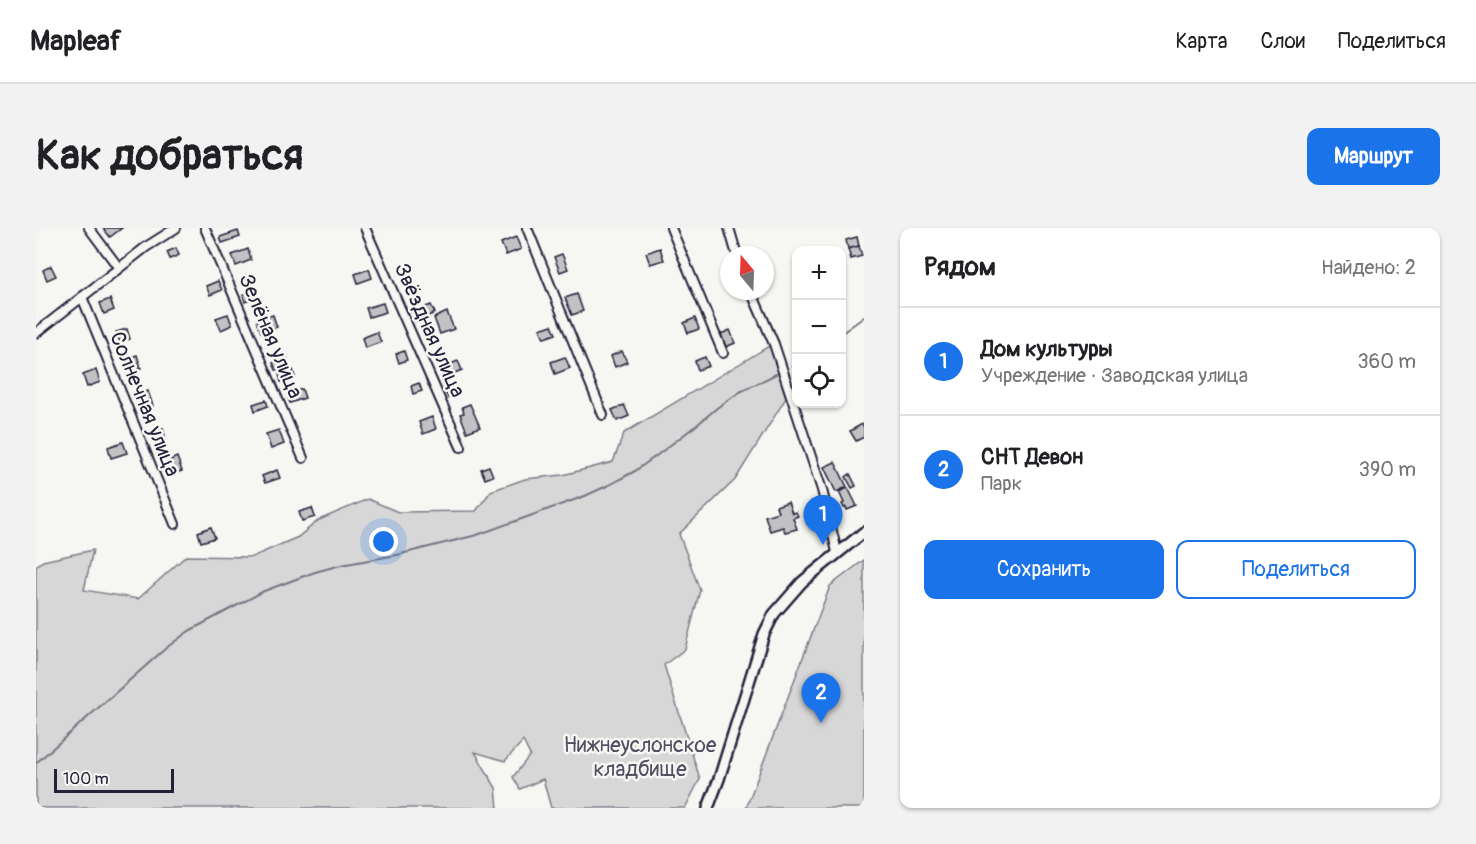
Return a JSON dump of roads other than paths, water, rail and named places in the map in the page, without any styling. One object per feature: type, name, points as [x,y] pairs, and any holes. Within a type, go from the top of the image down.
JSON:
[{"type":"street","points":[[89,228],[119,268]]},
{"type":"street","points":[[36,333],[146,247],[176,228]]},
{"type":"street","name":"Зелёная улица","points":[[206,228],[303,458]]},
{"type":"street","name":"Звёздная улица","points":[[365,228],[461,447]]},
{"type":"street","points":[[526,228],[603,415]]},
{"type":"street","points":[[671,228],[723,353]]},
{"type":"street","points":[[729,228],[734,246]]},
{"type":"street","name":"Солнечная улица","points":[[82,297],[175,524]]},
{"type":"street","points":[[755,300],[774,344],[822,490],[837,552]]},
{"type":"street","points":[[708,808],[764,634],[774,614],[802,582],[864,532]]},
{"type":"waterway","points":[[846,330],[864,317]]},
{"type":"waterway","points":[[36,763],[166,648],[189,631],[264,591],[341,565],[397,555],[477,535],[585,496],[635,471],[718,407],[740,392],[776,374]]},
{"type":"place","name":"Дом культуры","points":[[823,545]]},
{"type":"place","name":"СНТ Девон","points":[[821,723]]},
{"type":"park label","name":"Нижнеуслонское кладбище","points":[[640,757]]}]
